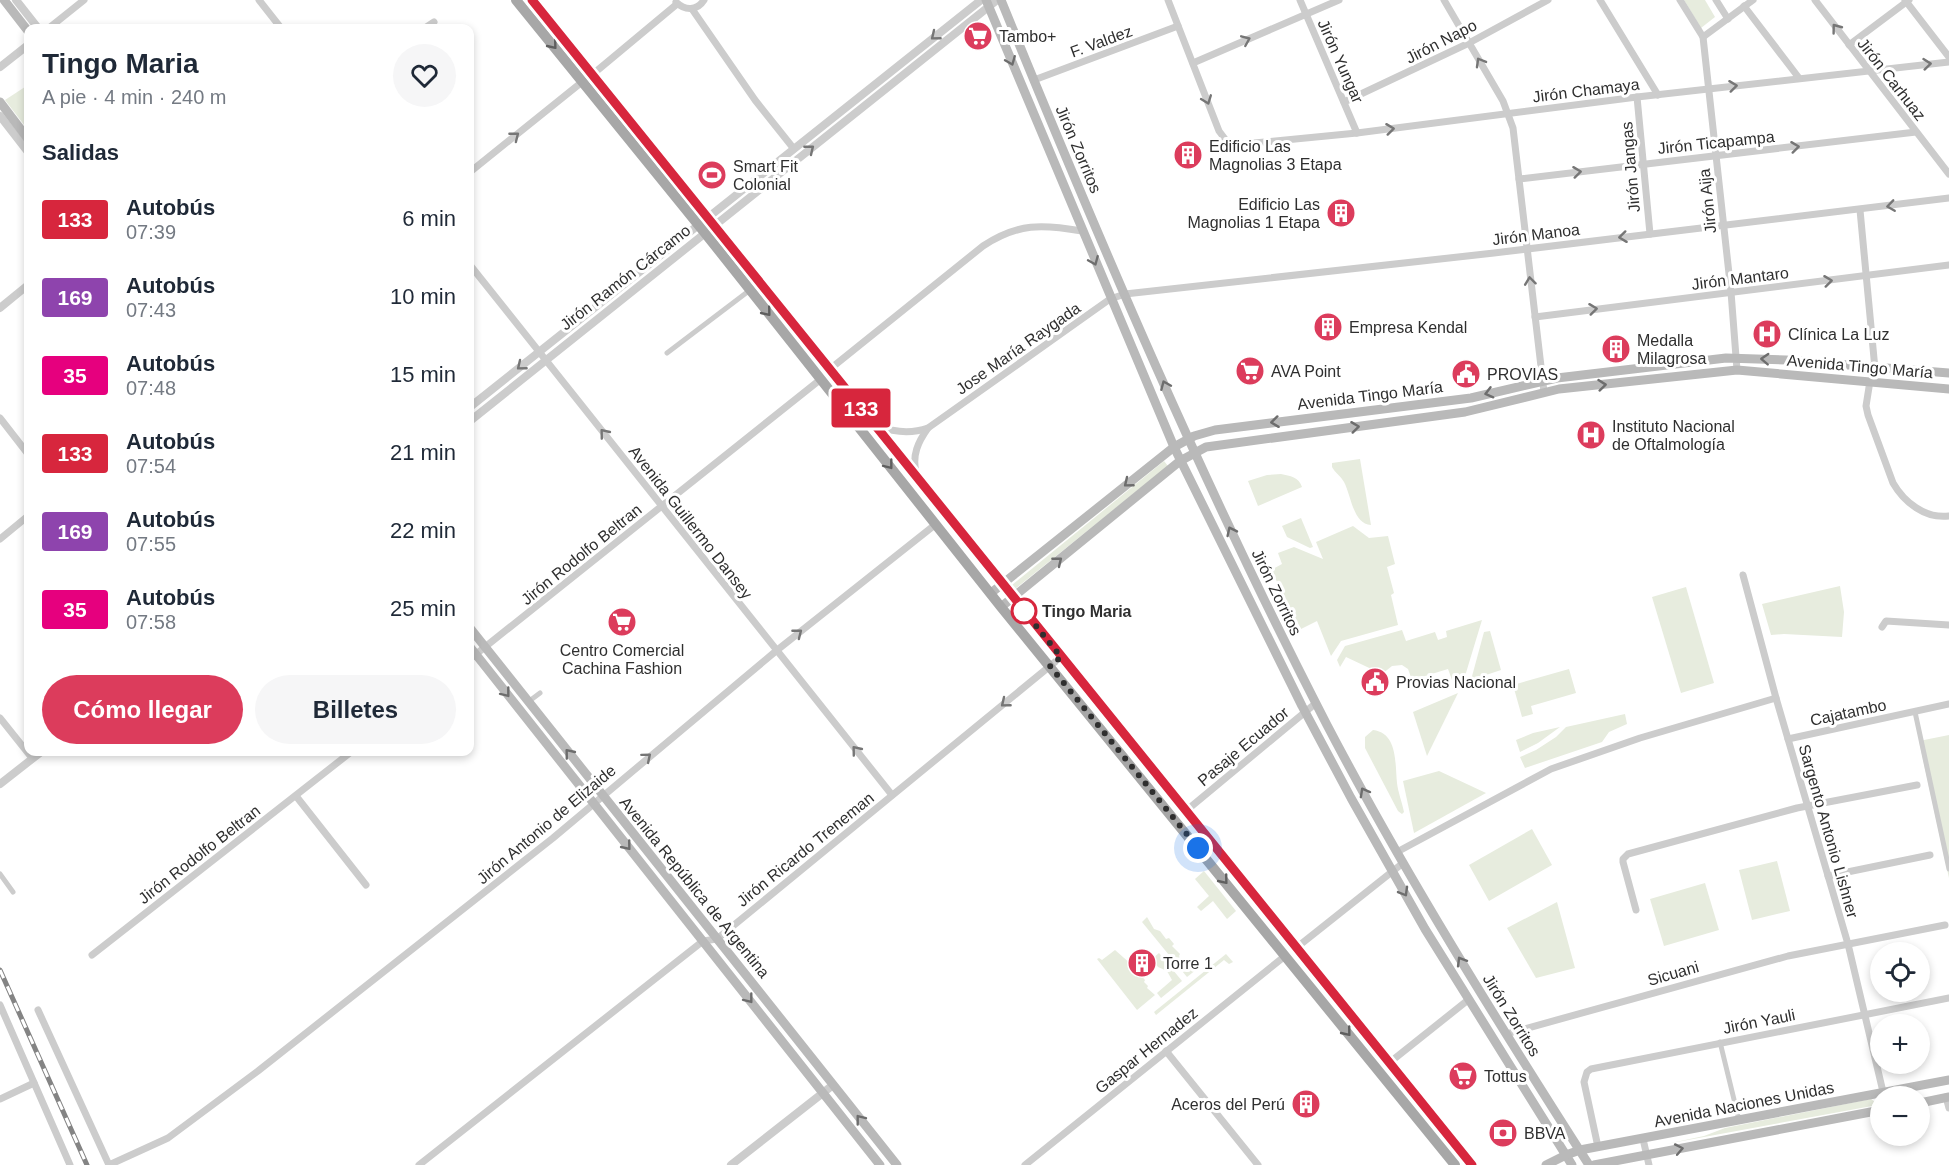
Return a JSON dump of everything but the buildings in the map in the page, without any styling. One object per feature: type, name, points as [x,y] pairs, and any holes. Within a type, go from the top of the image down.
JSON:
[{"type":"main road","points":[[4,0],[24,26]]},
{"type":"main road","points":[[516,0],[1002,607],[1455,1165]]},
{"type":"main road","points":[[532,0],[1472,1165]]},
{"type":"main road","name":"Jirón Zorritos","points":[[999,0],[1188,439],[1316,703],[1403,863],[1506,1034],[1589,1165]]},
{"type":"main road","name":"Jirón Zorritos","points":[[988,4],[1180,461],[1305,712],[1392,871],[1468,1000],[1572,1165]]},
{"type":"main road","points":[[0,102],[24,134]]},
{"type":"main road","name":"Avenida Tingo María","points":[[991,593],[1174,447],[1188,439],[1215,430],[1472,398],[1543,380],[1736,357],[1949,373]]},
{"type":"main road","points":[[1784,374],[1786,360]]},
{"type":"main road","name":"Avenida Tingo María","points":[[1002,607],[1180,461],[1194,452],[1223,444],[1474,411],[1544,392],[1737,370],[1949,388]]},
{"type":"main road","name":"Avenida República de Argentina","points":[[474,634],[897,1165]]},
{"type":"main road","name":"Avenida República de Argentina","points":[[474,656],[593,802],[880,1165]]},
{"type":"main road","name":"Avenida Naciones Unidas","points":[[1921,1086],[1949,1080]]},
{"type":"main road","name":"Avenida Naciones Unidas","points":[[1546,1165],[1580,1150],[1870,1097]]},
{"type":"main road","points":[[1930,1100],[1948,1097]]},
{"type":"main road","name":"Avenida Naciones Unidas","points":[[1594,1165],[1648,1160],[1870,1112]]},
{"type":"street","points":[[16,0],[35,24]]},
{"type":"street","points":[[54,24],[84,0]]},
{"type":"street","points":[[259,0],[278,24]]},
{"type":"street","points":[[593,74],[676,2],[686,9],[692,9],[704,0]]},
{"type":"street","name":"Jirón Ramón Cárcamo","points":[[712,221],[794,149],[981,0]]},
{"type":"street","name":"Jirón Ramón Cárcamo","points":[[474,404],[539,351],[918,63],[988,4],[999,0]]},
{"type":"street","points":[[1168,0],[1192,63],[1339,0]]},
{"type":"street","name":"Jirón Yungar","points":[[1300,0],[1358,133]]},
{"type":"street","points":[[1444,0],[1508,113],[1513,128],[1544,392]]},
{"type":"street","name":"Jirón Napo","points":[[1344,102],[1468,43],[1548,0]]},
{"type":"street","points":[[1600,0],[1658,95]]},
{"type":"street","name":"Jirón Aija","points":[[1680,0],[1703,37],[1731,292],[1737,370]]},
{"type":"street","points":[[1716,0],[1728,19]]},
{"type":"street","points":[[1703,37],[1753,0]]},
{"type":"street","name":"Jirón Carhuaz","points":[[1815,0],[1949,174]]},
{"type":"street","points":[[1849,45],[1907,1],[1949,57]]},
{"type":"street","points":[[1744,6],[1799,78]]},
{"type":"street","points":[[692,9],[755,100],[794,149]]},
{"type":"street","name":"F. Valdez","points":[[1034,80],[1178,26]]},
{"type":"street","points":[[0,67],[24,48]]},
{"type":"street","points":[[911,55],[918,63]]},
{"type":"street","name":"Jirón Chamaya","points":[[1192,63],[1219,131],[1228,143],[1243,146],[1637,97],[1949,62]]},
{"type":"street","points":[[474,169],[582,82]]},
{"type":"street","name":"Jirón Jangas","points":[[1637,97],[1650,234]]},
{"type":"street","points":[[0,116],[24,147]]},
{"type":"street","name":"Jirón Ticapampa","points":[[1519,179],[1916,132]]},
{"type":"street","name":"Jirón Manoa","points":[[1125,294],[1527,249],[1949,198]]},
{"type":"street","points":[[1860,210],[1875,369]]},
{"type":"street","points":[[830,369],[1002,234],[1021,227],[1043,225],[1082,231]]},
{"type":"street","name":"Jirón Ramón Cárcamo","points":[[474,418],[701,229]]},
{"type":"street","name":"Jirón Mantaro","points":[[1535,317],[1949,265]]},
{"type":"street","name":"Avenida Guillermo Dansey","points":[[474,270],[892,795]]},
{"type":"street","points":[[0,308],[24,288]]},
{"type":"street","points":[[667,353],[750,290]]},
{"type":"street","name":"Jose María Raygada","points":[[875,425],[907,433],[928,428],[1110,299],[1125,294]]},
{"type":"street","name":"Jirón Rodolfo Beltran","points":[[474,653],[484,648],[821,379]]},
{"type":"street","points":[[1870,381],[1866,406],[1868,415],[1898,493],[1922,511],[1932,515],[1949,516]]},
{"type":"street","points":[[0,418],[24,449]]},
{"type":"street","name":"Jose María Raygada","points":[[917,477],[914,465],[916,448],[928,428]]},
{"type":"street","points":[[0,539],[24,519]]},
{"type":"street","name":"Jirón Antonio de Elizaide","points":[[109,1165],[168,1138],[258,1071],[553,838],[593,802],[776,651],[936,524]]},
{"type":"street","name":"Sargento Antonio Lishner","points":[[1743,575],[1776,698],[1848,944],[1882,1086]]},
{"type":"street","points":[[1882,627],[1886,621],[1949,625]]},
{"type":"street","name":"Jirón Ricardo Treneman","points":[[717,939],[1061,657]]},
{"type":"street","points":[[528,702],[540,693]]},
{"type":"street","points":[[1397,852],[1551,768],[1640,738],[1776,698]]},
{"type":"street","name":"Pasaje Ecuador","points":[[1187,810],[1316,703]]},
{"type":"street","name":"Cajatambo","points":[[1788,739],[1949,704]]},
{"type":"street","points":[[1915,712],[1949,869]]},
{"type":"street","points":[[0,718],[24,749]]},
{"type":"street","points":[[0,784],[36,756]]},
{"type":"street","name":"Jirón Rodolfo Beltran","points":[[92,955],[346,756]]},
{"type":"street","points":[[1636,910],[1623,862],[1628,854],[1808,806],[1917,785]]},
{"type":"street","points":[[296,796],[366,885]]},
{"type":"street","points":[[1828,876],[1930,855]]},
{"type":"street","points":[[1296,948],[1403,863]]},
{"type":"street","points":[[0,874],[13,892]]},
{"type":"street","name":"Sicuani","points":[[1506,1034],[1753,965],[1945,925]]},
{"type":"street","points":[[418,1165],[703,941],[717,939]]},
{"type":"street","name":"Gaspar Hernadez","points":[[1024,1165],[1285,956]]},
{"type":"street","name":"Jirón Yauli","points":[[1598,1147],[1584,1082],[1587,1072],[1598,1067],[1949,998]]},
{"type":"street","points":[[1389,1063],[1468,1000]]},
{"type":"street","points":[[0,1005],[70,1165]]},
{"type":"street","points":[[38,1010],[109,1165]]},
{"type":"street","points":[[1720,1042],[1739,1120]]},
{"type":"street","points":[[1166,1051],[1258,1165]]},
{"type":"street","points":[[0,1099],[34,1083]]},
{"type":"street","points":[[731,1165],[833,1085]]},
{"type":"street","points":[[1948,1097],[1949,1108]]},
{"type":"street","points":[[1643,1138],[1648,1160]]},
{"type":"shaded area","points":[[1684,0],[1705,0],[1715,17],[1701,28]]},
{"type":"shaded area","points":[[24,88],[24,125],[5,100]]},
{"type":"shaded area","points":[[1360,459],[1371,525],[1360,520],[1344,482],[1332,467],[1332,463]]},
{"type":"shaded area","points":[[1164,461],[1168,466],[1015,589],[1012,585]]},
{"type":"shaded area","points":[[1281,474],[1296,479],[1302,487],[1258,506],[1248,481],[1267,475]]},
{"type":"shaded area","points":[[1301,518],[1313,547],[1310,548],[1287,537],[1282,526]]},
{"type":"shaded area","points":[[1353,526],[1369,538],[1388,536],[1395,564],[1387,567],[1394,593],[1391,595],[1398,625],[1341,641],[1331,656],[1317,621],[1301,629],[1271,570],[1282,564],[1278,553],[1294,547],[1323,559],[1316,542]]},
{"type":"shaded area","points":[[1840,586],[1844,612],[1842,637],[1771,635],[1762,604]]},
{"type":"shaded area","points":[[1686,587],[1714,683],[1681,693],[1652,597]]},
{"type":"shaded area","points":[[1482,620],[1462,686],[1455,688],[1448,669],[1412,680],[1408,669],[1402,665],[1392,666],[1382,674],[1346,657],[1340,667],[1337,660],[1345,646],[1402,630],[1406,641],[1435,632],[1438,640],[1447,637],[1446,631]]},
{"type":"shaded area","points":[[1490,631],[1501,670],[1471,680],[1484,632]]},
{"type":"shaded area","points":[[1569,669],[1576,693],[1531,706],[1533,714],[1522,717],[1513,685]]},
{"type":"shaded area","points":[[1458,693],[1427,756],[1413,712]]},
{"type":"shaded area","points":[[1625,714],[1627,724],[1609,732],[1602,742],[1525,768],[1520,757],[1556,737],[1566,727]]},
{"type":"shaded area","points":[[1560,727],[1538,743],[1520,752],[1516,740],[1533,733]]},
{"type":"shaded area","points":[[1373,730],[1387,737],[1394,750],[1404,812],[1402,814],[1398,811],[1365,748],[1365,737]]},
{"type":"shaded area","points":[[1949,735],[1949,878],[1919,741]]},
{"type":"shaded area","points":[[1439,771],[1486,793],[1414,833],[1403,781]]},
{"type":"shaded area","points":[[1532,829],[1552,865],[1489,901],[1469,865]]},
{"type":"shaded area","points":[[1777,861],[1790,911],[1752,920],[1739,870]]},
{"type":"shaded area","points":[[1204,871],[1236,911],[1227,919],[1213,901],[1201,911],[1197,907],[1209,896],[1195,879]]},
{"type":"shaded area","points":[[1705,883],[1719,930],[1664,946],[1650,899]]},
{"type":"shaded area","points":[[1557,902],[1575,968],[1536,978],[1507,928]]},
{"type":"shaded area","points":[[1147,917],[1154,929],[1160,931],[1174,944],[1172,946],[1180,954],[1186,967],[1190,969],[1194,966],[1197,969],[1187,977],[1142,922]]},
{"type":"shaded area","points":[[1115,950],[1132,965],[1134,964],[1145,980],[1147,988],[1155,995],[1137,1010],[1097,959],[1102,960]]},
{"type":"shaded area","points":[[1159,953],[1182,981],[1161,998],[1157,993],[1172,980],[1167,971],[1158,967],[1152,959]]},
{"type":"shaded area","points":[[1226,954],[1233,962],[1229,964],[1224,960],[1156,1015],[1154,1012]]},
{"type":"shaded area","points":[[1870,1099],[1870,1106],[1666,1144],[1704,1136],[1725,1128]]},
{"type":"railway","points":[[0,970],[87,1165]]},
{"type":"bus line","name":"133","points":[[532,0],[1472,1165]]},
{"type":"place","name":"Tambo+","points":[[978,36]]},
{"type":"place","name":"Edificio Las Magnolias 3 Etapa","points":[[1188,155]]},
{"type":"place","name":"Smart Fit Colonial","points":[[712,175]]},
{"type":"place","name":"Edificio Las Magnolias 1 Etapa","points":[[1341,213]]},
{"type":"place","name":"Empresa Kendal","points":[[1328,327]]},
{"type":"place","name":"Clínica La Luz","points":[[1767,334]]},
{"type":"place","name":"Medalla Milagrosa","points":[[1616,349]]},
{"type":"place","name":"AVA Point","points":[[1250,371]]},
{"type":"place","name":"PROVIAS","points":[[1466,374]]},
{"type":"place","name":"Instituto Nacional de Oftalmología","points":[[1591,435]]},
{"type":"place","name":"Tingo Maria","points":[[1024,611]]},
{"type":"place","name":"Centro Comercial Cachina Fashion","points":[[622,622]]},
{"type":"place","name":"Provias Nacional","points":[[1375,682]]},
{"type":"place","name":"Torre 1","points":[[1142,963]]},
{"type":"place","name":"Tottus","points":[[1463,1076]]},
{"type":"place","name":"Aceros del Perú","points":[[1306,1104]]},
{"type":"place","name":"BBVA","points":[[1503,1133]]},
{"type":"route","points":[[1024,611],[1020,606],[1061,657],[1050,666],[1198,848]]}]
